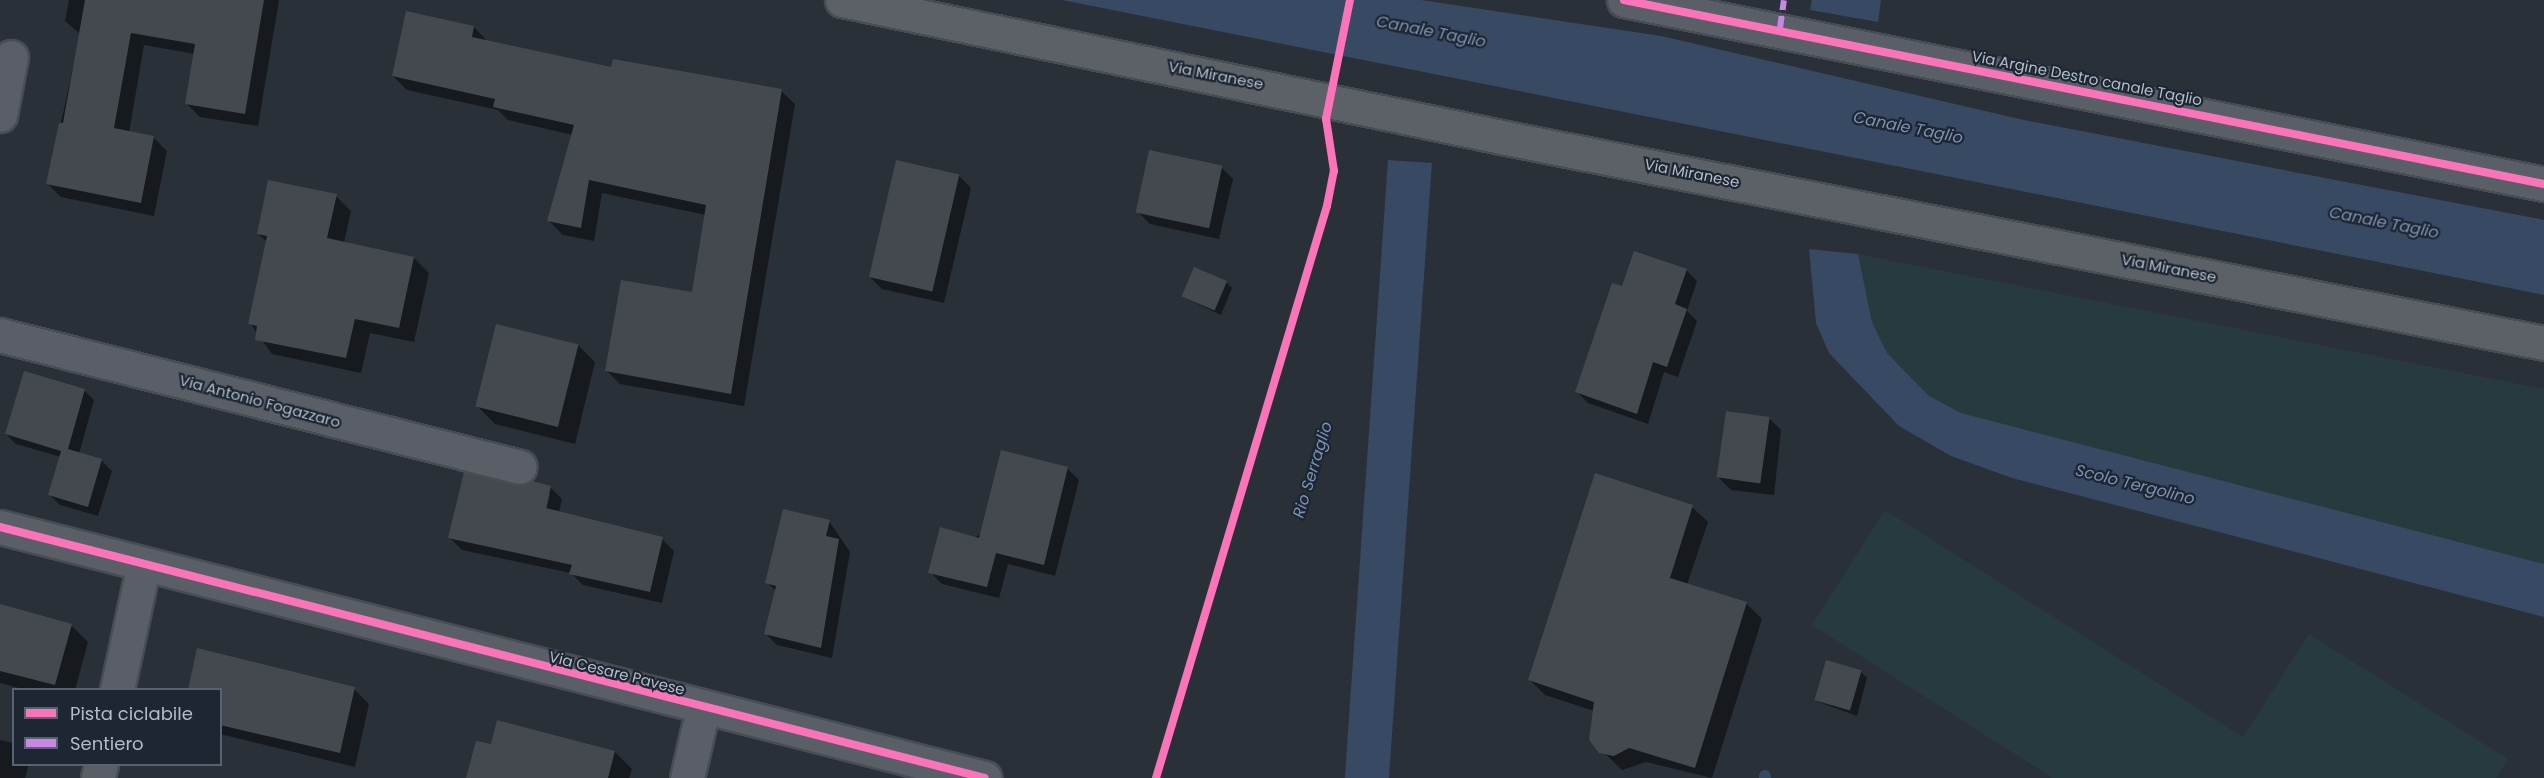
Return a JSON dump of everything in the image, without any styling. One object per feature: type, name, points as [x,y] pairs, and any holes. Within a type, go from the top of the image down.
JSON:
[{"type":"main road","name":"Via Miranese","points":[[842,0],[1500,137],[2544,343]]},
{"type":"street","name":"Via Argine Destro canale Taglio","points":[[1624,0],[2544,184]]},
{"type":"street","points":[[0,114],[11,57]]},
{"type":"street","name":"Via Antonio Fogazzaro","points":[[0,335],[520,467]]},
{"type":"street","name":"Via Cesare Pavese","points":[[0,527],[143,568],[985,778]]},
{"type":"street","points":[[117,688],[143,568]]},
{"type":"street","name":"Via Cesare Pavese","points":[[687,778],[703,708]]},
{"type":"green space","points":[[1858,254],[2544,389],[2544,564],[1961,413],[1929,396],[1887,353],[1872,322]]},
{"type":"green space","points":[[1885,510],[2243,737],[2309,634],[2508,759],[2496,778],[2053,778],[1812,625]]},
{"type":"water","name":"Canale Taglio","points":[[1062,0],[1421,0],[1661,36],[2024,120],[2544,220],[2544,295]]},
{"type":"water","points":[[1812,0],[1881,0],[1878,22],[1810,10]]},
{"type":"water","points":[[1388,160],[1432,163],[1389,778],[1345,778]]},
{"type":"water","name":"Scolo Tergolino","points":[[1809,249],[1858,254],[1872,322],[1887,353],[1929,396],[1961,413],[2544,564],[2544,617],[2012,478],[1951,456],[1899,426],[1829,353],[1816,323]]},
{"type":"building","points":[[85,0],[264,0],[245,114],[185,104],[195,44],[131,33],[114,128],[154,136],[141,203],[46,184],[59,123],[63,123]]},
{"type":"building","points":[[406,11],[474,26],[472,37],[611,67],[613,59],[782,89],[731,394],[605,371],[621,280],[692,292],[706,205],[589,180],[581,228],[547,221],[574,125],[493,107],[495,99],[392,76]]},
{"type":"building","points":[[1149,150],[1222,166],[1209,228],[1136,213]]},
{"type":"building","points":[[896,160],[959,175],[932,292],[869,277]]},
{"type":"building","points":[[268,180],[337,194],[327,238],[414,257],[399,328],[355,319],[346,358],[255,340],[257,326],[248,324],[267,236],[257,234]]},
{"type":"building","points":[[1634,251],[1687,269],[1675,304],[1687,309],[1667,367],[1653,362],[1637,414],[1575,392],[1612,283],[1622,286]]},
{"type":"building","points":[[1194,267],[1227,281],[1215,311],[1181,296]]},
{"type":"building","points":[[496,324],[578,345],[558,427],[475,406]]},
{"type":"building","points":[[24,371],[85,389],[68,449],[102,459],[88,507],[48,495],[61,451],[5,434]]},
{"type":"building","points":[[1726,411],[1770,417],[1760,483],[1717,477]]},
{"type":"building","points":[[1001,450],[1068,467],[1044,565],[996,553],[987,587],[928,573],[940,527],[979,538]]},
{"type":"building","points":[[464,472],[515,485],[532,481],[551,486],[546,508],[663,537],[650,592],[569,574],[572,565],[448,538]]},
{"type":"building","points":[[1595,473],[1693,505],[1670,578],[1747,602],[1695,768],[1629,748],[1614,756],[1599,753],[1589,740],[1594,702],[1528,680]]},
{"type":"building","points":[[783,509],[830,520],[826,536],[839,539],[821,648],[764,634],[776,586],[765,583]]},
{"type":"building","points":[[0,604],[72,624],[55,685],[0,671]]},
{"type":"building","points":[[197,648],[355,687],[340,753],[222,725],[222,688],[188,688]]},
{"type":"building","points":[[1826,660],[1862,670],[1850,711],[1814,700]]},
{"type":"building","points":[[497,720],[615,751],[608,778],[466,778],[476,741],[491,744]]},
{"type":"marked path","points":[[1780,28],[1784,0]]},
{"type":"cycle path","points":[[1156,778],[1327,206],[1334,171],[1326,119],[1350,0]]},
{"type":"cycle path","points":[[1624,0],[2544,184]]},
{"type":"cycle path","points":[[0,527],[985,778]]},
{"type":"water label","name":"Rio Serraglio","points":[[1313,470]]}]
